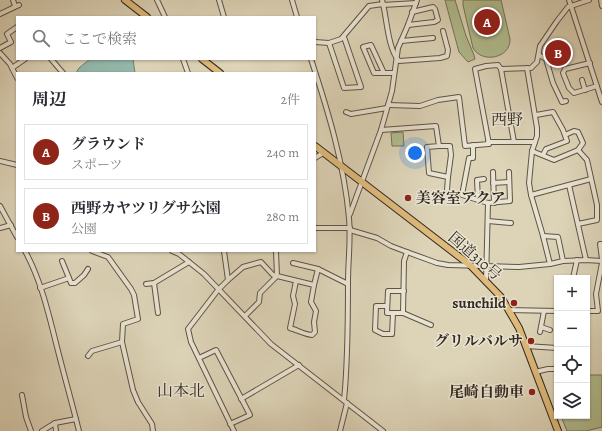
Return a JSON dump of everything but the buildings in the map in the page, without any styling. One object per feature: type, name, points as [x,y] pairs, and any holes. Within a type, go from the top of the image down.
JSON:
[{"type":"highway","points":[[124,0],[146,16]]},
{"type":"highway","points":[[203,60],[219,72]]},
{"type":"highway","name":"国道310号","points":[[316,147],[470,265],[501,297],[519,328],[558,431]]},
{"type":"street","points":[[0,14],[17,6],[12,0]]},
{"type":"street","points":[[157,0],[165,16]]},
{"type":"street","points":[[219,0],[224,16]]},
{"type":"street","points":[[292,0],[297,16]]},
{"type":"street","points":[[569,0],[602,102]]},
{"type":"street","points":[[501,69],[531,68],[537,62],[540,46],[568,7],[589,0]]},
{"type":"street","points":[[601,0],[602,6]]},
{"type":"street","points":[[316,42],[329,43],[344,37],[369,6],[382,3],[409,1],[416,2],[396,57],[392,91],[381,130],[349,217]]},
{"type":"street","points":[[382,3],[392,48],[396,57],[400,61],[447,56],[448,50],[443,31]]},
{"type":"street","points":[[408,25],[434,22],[438,20],[435,9],[433,8],[412,12]]},
{"type":"street","points":[[0,48],[12,42],[7,34],[16,28]]},
{"type":"street","points":[[329,43],[344,88],[361,87],[344,37]]},
{"type":"street","points":[[401,41],[433,38]]},
{"type":"street","points":[[384,73],[371,45],[363,47],[374,73],[384,73],[394,73]]},
{"type":"street","points":[[0,53],[12,68],[16,76]]},
{"type":"street","points":[[538,55],[546,59],[553,83],[562,102],[566,101]]},
{"type":"street","points":[[12,68],[24,60]]},
{"type":"street","points":[[52,60],[62,72]]},
{"type":"street","points":[[183,60],[188,72]]},
{"type":"street","points":[[311,60],[315,72]]},
{"type":"street","points":[[590,63],[565,69],[563,72],[569,88],[574,93],[597,86]]},
{"type":"street","points":[[488,142],[475,69],[498,65],[501,69],[514,142]]},
{"type":"street","points":[[527,68],[536,116],[537,136],[532,151],[529,183],[531,196],[550,264]]},
{"type":"street","points":[[316,76],[334,132],[341,166],[350,229],[345,402],[340,431]]},
{"type":"street","points":[[582,80],[585,90]]},
{"type":"street","points":[[346,112],[351,114],[387,107],[420,106],[438,100],[459,97],[465,146],[489,144],[488,142],[535,142]]},
{"type":"street","points":[[536,116],[554,112],[567,141],[546,149],[543,155]]},
{"type":"street","points":[[381,130],[436,126],[439,146]]},
{"type":"street","points":[[532,151],[554,160],[578,150],[583,144],[578,132],[574,131],[565,135]]},
{"type":"street","points":[[473,145],[474,158],[469,158],[462,196],[488,203],[510,201],[509,172]]},
{"type":"street","points":[[447,190],[450,155],[450,146],[427,147],[429,173],[448,177]]},
{"type":"street","points":[[578,150],[587,160],[597,205],[597,220],[578,224]]},
{"type":"street","points":[[316,157],[323,153]]},
{"type":"street","points":[[0,161],[16,165]]},
{"type":"street","points":[[492,172],[494,203]]},
{"type":"street","points":[[478,200],[477,180],[484,179]]},
{"type":"street","points":[[531,196],[591,179]]},
{"type":"street","points":[[493,183],[509,182]]},
{"type":"street","points":[[569,185],[586,260]]},
{"type":"street","points":[[486,282],[488,203]]},
{"type":"street","points":[[0,206],[16,235]]},
{"type":"street","points":[[488,221],[511,223]]},
{"type":"street","points":[[0,228],[11,225]]},
{"type":"street","points":[[316,228],[350,229],[377,238],[391,246],[407,252],[437,263],[448,265],[519,267],[550,264],[563,261],[602,261]]},
{"type":"street","points":[[543,236],[558,237],[563,261]]},
{"type":"street","points":[[590,311],[598,311],[596,294],[602,261],[600,244],[602,244]]},
{"type":"street","points":[[26,252],[40,288],[79,431]]},
{"type":"street","points":[[95,252],[108,257],[128,284],[134,295],[138,319],[123,324],[122,342],[138,402],[152,424],[153,431]]},
{"type":"street","points":[[108,257],[110,252]]},
{"type":"street","points":[[174,252],[204,274],[271,344],[383,431]]},
{"type":"street","points":[[224,252],[228,280]]},
{"type":"street","points":[[245,316],[259,302],[260,293],[277,276],[276,252]]},
{"type":"street","points":[[403,313],[404,260],[407,252]]},
{"type":"street","points":[[574,275],[577,260]]},
{"type":"street","points":[[62,261],[71,283],[74,283],[84,275],[88,269]]},
{"type":"street","points":[[146,284],[154,283],[189,262]]},
{"type":"street","points":[[234,431],[191,342],[188,329],[218,290],[243,267],[261,262],[273,275],[314,285]]},
{"type":"street","points":[[293,263],[318,269],[348,284]]},
{"type":"street","points":[[296,281],[293,296],[295,304],[290,328],[302,331],[308,335],[312,335],[315,332],[314,322],[316,311],[311,302],[318,269]]},
{"type":"street","points":[[40,288],[68,278]]},
{"type":"street","points":[[154,283],[158,313]]},
{"type":"street","points":[[404,291],[388,291],[387,313],[403,313],[431,325]]},
{"type":"street","points":[[387,306],[376,306],[375,330],[383,334],[392,334],[393,313]]},
{"type":"street","points":[[508,310],[554,311]]},
{"type":"street","points":[[544,311],[540,330],[550,330]]},
{"type":"street","points":[[88,356],[92,351],[122,342]]},
{"type":"street","points":[[526,346],[554,348]]},
{"type":"street","points":[[199,358],[216,350],[250,414],[230,424]]},
{"type":"street","points":[[241,399],[299,365]]},
{"type":"street","points":[[535,372],[548,368],[554,369]]},
{"type":"street","points":[[22,395],[26,417],[31,431]]},
{"type":"street","points":[[42,431],[55,423],[76,419]]},
{"type":"street","points":[[55,423],[56,431]]},
{"type":"green space","points":[[445,0],[455,0],[475,59],[468,62],[459,52]]},
{"type":"green space","points":[[463,0],[501,0],[510,39],[506,51],[495,57],[483,56],[477,53],[473,48]]},
{"type":"green space","points":[[403,132],[404,146],[392,146],[391,133]]},
{"type":"green space","points":[[590,375],[602,375],[602,427],[586,431],[567,431],[562,419],[590,419]]},
{"type":"water","points":[[89,60],[133,60],[135,72],[77,72]]},
{"type":"place","name":"グラウンド","points":[[487,22]]},
{"type":"place","name":"西野カヤツリグサ公園","points":[[558,53]]},
{"type":"place","name":"美容室アクア","points":[[408,198]]},
{"type":"place","name":"sunchild","points":[[514,303]]},
{"type":"place","name":"グリルバルサ","points":[[531,341]]},
{"type":"place","name":"尾崎自動車","points":[[532,392]]},
{"type":"district","name":"西野","points":[[507,119]]},
{"type":"district","name":"山本北","points":[[181,390]]}]
